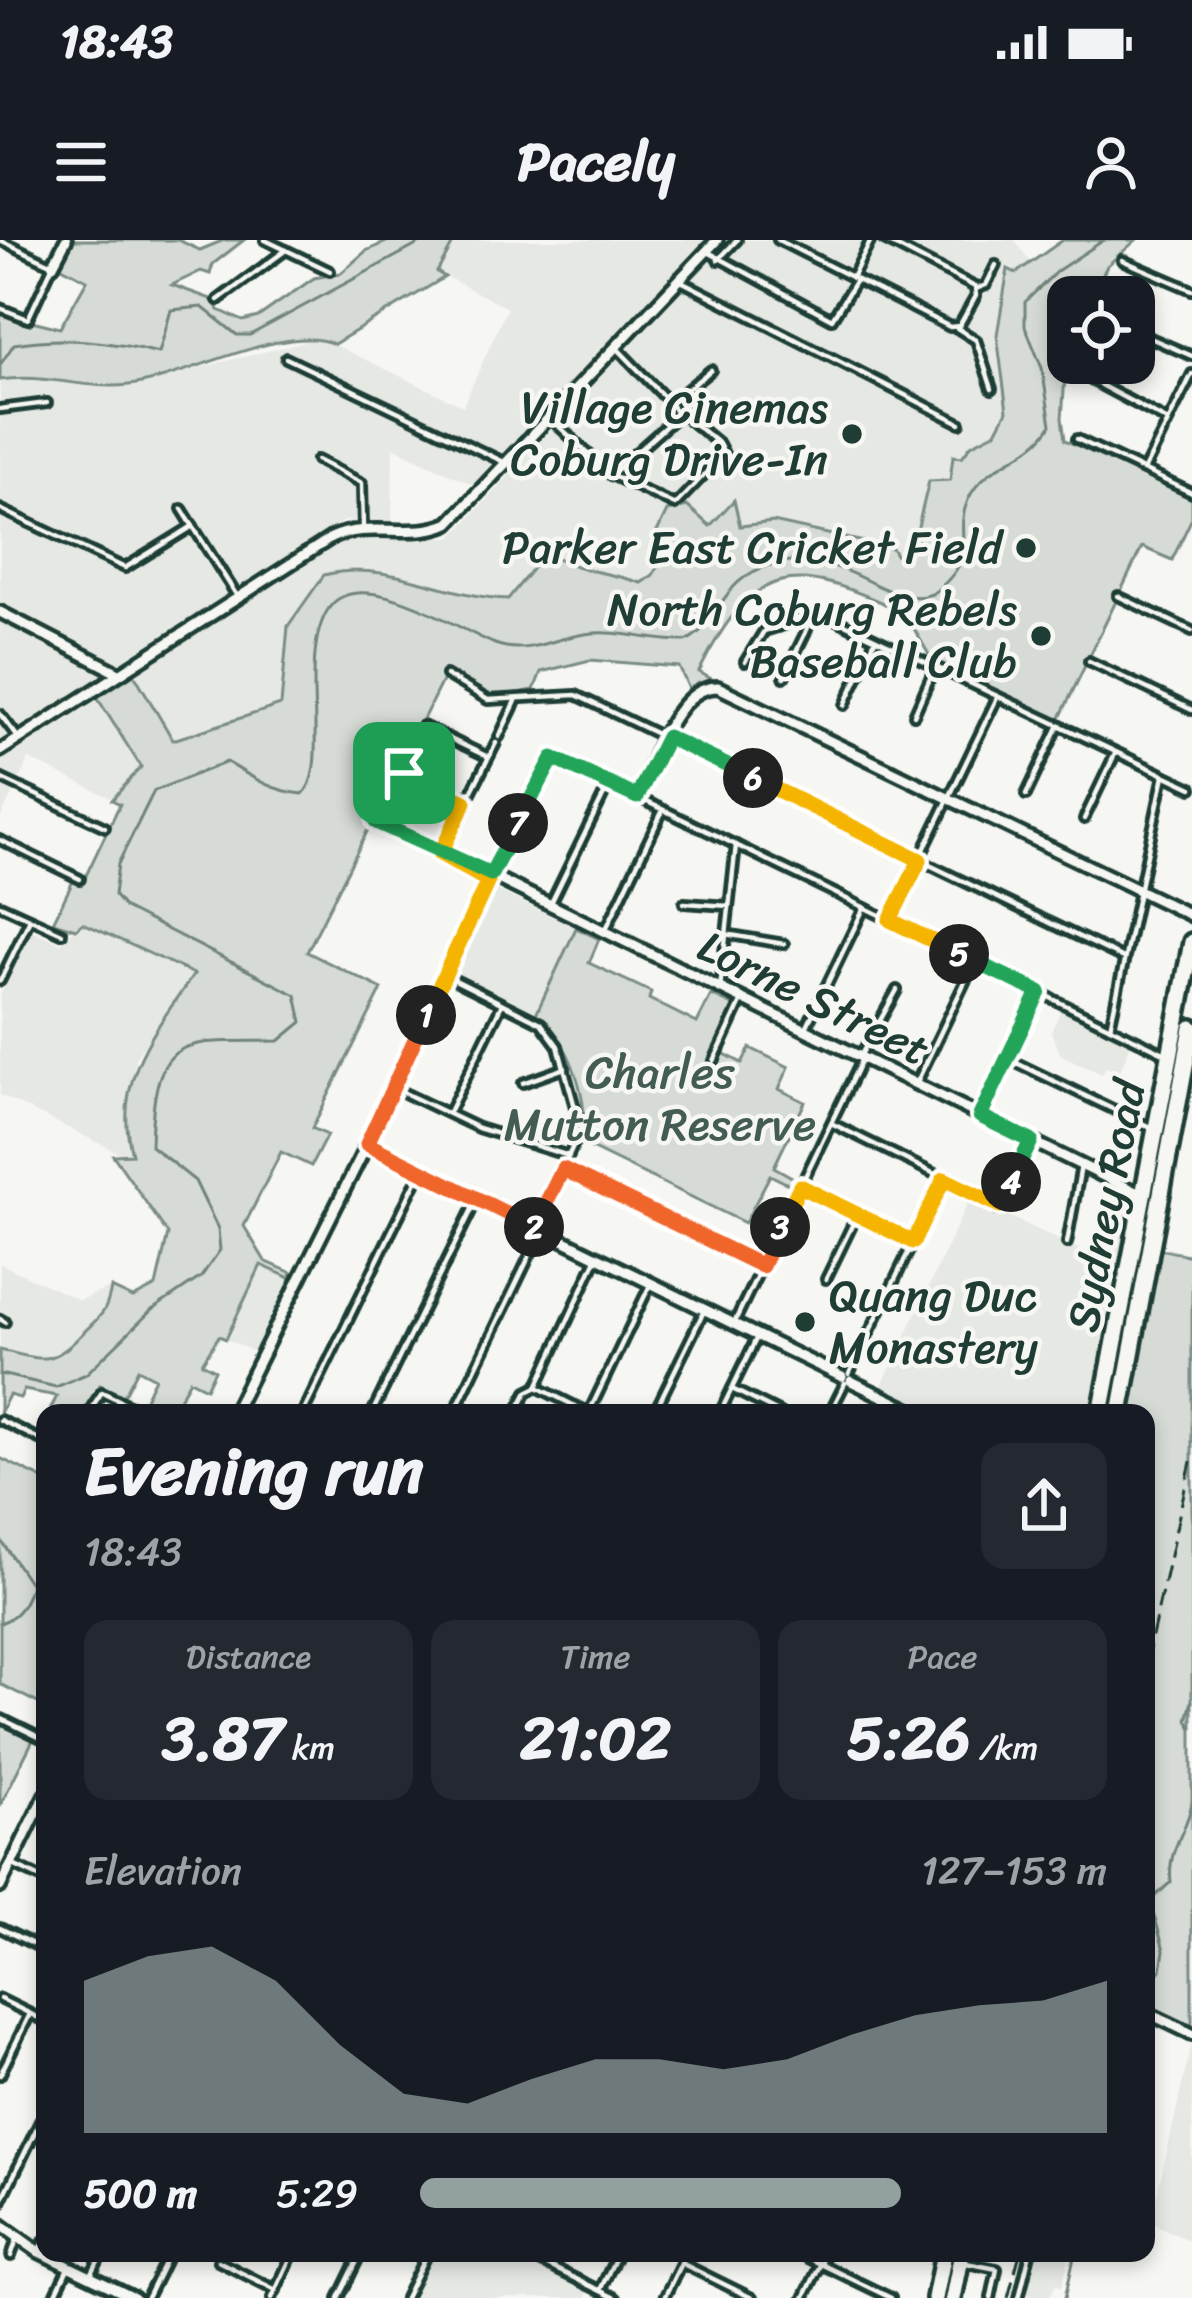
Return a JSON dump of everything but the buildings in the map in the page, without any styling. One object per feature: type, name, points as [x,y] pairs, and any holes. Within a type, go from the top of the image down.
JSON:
[{"type":"highway","name":"Sydney Road","points":[[1103,1404],[1180,1060],[1192,942]]},
{"type":"highway","name":"Sydney Road","points":[[1121,1404],[1152,1199],[1157,1130],[1192,1028]]},
{"type":"highway","points":[[935,2298],[942,2262]]},
{"type":"highway","points":[[953,2298],[960,2262]]},
{"type":"street","points":[[0,240],[53,265]]},
{"type":"street","points":[[0,308],[28,319],[66,240]]},
{"type":"street","points":[[265,240],[330,271]]},
{"type":"street","points":[[0,751],[331,538],[363,528],[441,527],[717,240]]},
{"type":"street","points":[[718,260],[737,240]]},
{"type":"street","points":[[778,240],[976,340],[992,389]]},
{"type":"street","points":[[707,250],[832,319],[871,240]]},
{"type":"street","points":[[884,240],[976,289]]},
{"type":"street","points":[[218,300],[286,250]]},
{"type":"street","points":[[1122,260],[1192,290]]},
{"type":"street","points":[[957,328],[976,289],[986,285],[996,265]]},
{"type":"street","points":[[679,280],[960,423]]},
{"type":"street","points":[[1155,340],[1192,356]]},
{"type":"street","points":[[549,418],[611,475],[666,504],[682,502],[724,454],[616,346]]},
{"type":"street","points":[[286,358],[506,463]]},
{"type":"street","points":[[664,423],[674,401],[711,370]]},
{"type":"street","points":[[1144,470],[1192,374]]},
{"type":"street","points":[[1099,384],[1168,421]]},
{"type":"street","points":[[611,475],[682,409],[694,388]]},
{"type":"street","points":[[674,401],[682,409]]},
{"type":"street","points":[[0,409],[47,403]]},
{"type":"street","points":[[1077,439],[1192,494]]},
{"type":"street","points":[[317,460],[362,483],[363,528]]},
{"type":"street","points":[[0,508],[124,568],[193,526]]},
{"type":"street","points":[[182,509],[237,596]]},
{"type":"street","points":[[1118,596],[1192,632]]},
{"type":"street","points":[[0,612],[118,672]]},
{"type":"street","points":[[784,677],[813,616]]},
{"type":"street","points":[[745,662],[764,631],[813,616],[876,638],[1192,788]]},
{"type":"street","points":[[844,705],[876,638]]},
{"type":"street","points":[[1089,661],[1192,710]]},
{"type":"street","points":[[914,715],[935,667]]},
{"type":"street","points":[[446,675],[484,700],[516,701]]},
{"type":"street","points":[[637,797],[684,702],[707,686],[728,690],[1192,916]]},
{"type":"street","points":[[440,854],[516,701],[524,695],[573,694],[1124,958]]},
{"type":"street","points":[[890,920],[998,697]]},
{"type":"street","points":[[0,714],[17,736]]},
{"type":"street","points":[[465,802],[399,771],[423,725],[486,756]]},
{"type":"street","points":[[1026,795],[1058,725]]},
{"type":"street","points":[[1084,819],[1116,752]]},
{"type":"street","points":[[241,1404],[546,765],[557,758],[1180,1060]]},
{"type":"street","name":"Lorne Street","points":[[399,771],[376,820],[1152,1199]]},
{"type":"street","points":[[1110,1027],[1164,775]]},
{"type":"street","points":[[0,778],[105,827]]},
{"type":"street","points":[[549,907],[609,784]]},
{"type":"street","points":[[604,933],[663,810]]},
{"type":"street","points":[[0,840],[80,879]]},
{"type":"street","points":[[720,989],[736,845]]},
{"type":"street","points":[[684,903],[729,906]]},
{"type":"street","points":[[0,904],[62,933]]},
{"type":"street","points":[[805,1030],[864,908]]},
{"type":"street","points":[[0,981],[30,919]]},
{"type":"street","points":[[725,934],[784,944]]},
{"type":"street","points":[[916,1084],[960,1003],[975,962]]},
{"type":"street","points":[[447,976],[551,1032],[581,1116],[539,1229],[458,1404]]},
{"type":"street","points":[[734,1323],[897,990]]},
{"type":"street","points":[[980,1116],[1004,1057],[1039,992]]},
{"type":"street","points":[[714,1061],[742,1000]]},
{"type":"street","points":[[448,1113],[502,1004]]},
{"type":"street","points":[[1004,1057],[1157,1130]]},
{"type":"street","points":[[523,1083],[565,1068]]},
{"type":"street","points":[[391,1086],[448,1113],[569,1156]]},
{"type":"street","points":[[831,1123],[999,1208],[1031,1141]]},
{"type":"street","points":[[367,1144],[892,1404]]},
{"type":"street","points":[[1066,1243],[1081,1166]]},
{"type":"street","points":[[563,1169],[762,1266]]},
{"type":"street","points":[[307,1404],[421,1171]]},
{"type":"street","points":[[834,1404],[944,1179]]},
{"type":"street","points":[[800,1186],[913,1242]]},
{"type":"street","points":[[376,1404],[477,1199]]},
{"type":"street","points":[[826,1279],[857,1215]]},
{"type":"street","points":[[521,1404],[527,1392],[537,1387],[597,1257]]},
{"type":"street","points":[[593,1404],[651,1283]]},
{"type":"street","points":[[658,1404],[705,1309]]},
{"type":"street","points":[[724,1404],[758,1335]]},
{"type":"street","points":[[537,1387],[569,1404]]},
{"type":"street","points":[[732,1389],[762,1404]]},
{"type":"street","points":[[94,1404],[102,1392],[127,1404]]},
{"type":"street","points":[[0,1420],[36,1438]]},
{"type":"street","points":[[2,1719],[36,1736]]},
{"type":"street","points":[[0,1887],[36,1820]]},
{"type":"street","points":[[11,1864],[36,1876]]},
{"type":"street","points":[[0,1928],[36,1946]]},
{"type":"street","points":[[0,1999],[36,2017]]},
{"type":"street","points":[[0,2075],[30,2014]]},
{"type":"street","points":[[1155,2016],[1192,2034]]},
{"type":"street","points":[[0,2204],[36,2130]]},
{"type":"street","points":[[0,2224],[36,2250]]},
{"type":"street","points":[[10,2256],[19,2237]]},
{"type":"street","points":[[60,2262],[134,2298]]},
{"type":"street","points":[[90,2277],[98,2262]]},
{"type":"street","points":[[148,2298],[166,2262]]},
{"type":"street","points":[[220,2262],[276,2290]]},
{"type":"street","points":[[272,2298],[289,2262]]},
{"type":"street","points":[[339,2298],[357,2262]]},
{"type":"street","points":[[405,2298],[423,2262]]},
{"type":"street","points":[[542,2262],[615,2298]]},
{"type":"street","points":[[600,2290],[614,2262]]},
{"type":"street","points":[[817,2262],[891,2298]]},
{"type":"street","points":[[976,2262],[997,2269],[992,2298]]},
{"type":"street","points":[[1019,2298],[1028,2262]]},
{"type":"street","points":[[664,2298],[681,2263],[752,2298]]},
{"type":"street","points":[[804,2298],[821,2264]]},
{"type":"street","points":[[54,2298],[69,2266]]},
{"type":"shaded area","points":[[455,240],[709,240],[476,486],[393,447],[392,521],[344,521],[114,666],[0,609],[0,380],[27,375],[129,385],[320,338],[463,406],[507,308],[437,272]]},
{"type":"shaded area","points":[[727,240],[1015,240],[1030,262],[1016,273],[1008,270],[997,334],[1006,411],[996,431],[970,444],[961,457],[953,456],[950,480],[920,545],[899,556],[892,548],[774,522],[710,526],[687,506],[667,511],[657,532],[671,540],[653,575],[641,583],[611,573],[585,574],[546,552],[508,599],[464,597],[389,572],[355,568],[288,626],[282,705],[172,740],[130,667],[344,537],[452,537]]},
{"type":"shaded area","points":[[0,620],[117,677],[95,694],[141,766],[113,799],[29,759],[0,819]]},
{"type":"shaded area","points":[[494,889],[576,928],[536,1014],[453,974]]},
{"type":"shaded area","points":[[82,923],[195,974],[136,1057],[125,1127],[130,1158],[0,1095],[0,995],[31,930],[61,943]]},
{"type":"shaded area","points":[[1061,1010],[1131,1043],[1119,1073],[1106,1067],[1102,1074],[1061,1055],[1051,1032]]},
{"type":"shaded area","points":[[1113,1188],[1136,1200],[1098,1404],[914,1404],[881,1388],[970,1198],[1099,1259]]},
{"type":"shaded area","points":[[0,1264],[79,1300],[111,1288],[107,1315],[65,1355],[44,1360],[0,1350]]},
{"type":"shaded area","points":[[261,1265],[290,1278],[254,1352],[226,1339]]},
{"type":"shaded area","points":[[1192,2042],[1192,2242],[1155,2224],[1155,2204]]},
{"type":"shaded area","points":[[429,2262],[529,2262],[588,2291],[585,2298],[411,2298]]},
{"type":"shaded area","points":[[1032,2262],[1068,2262],[1062,2287],[1056,2284],[1049,2298],[1025,2294]]},
{"type":"green space","points":[[72,240],[178,240],[200,250],[224,240],[244,240],[213,264],[210,274],[201,271],[172,285],[211,299],[219,310],[243,321],[258,317],[314,278],[341,273],[366,251],[391,240],[455,240],[437,272],[445,277],[334,344],[289,340],[129,385],[0,380],[0,313],[60,328],[87,280],[60,266]]},
{"type":"green space","points":[[1063,240],[1136,240],[1102,276],[1047,276],[1047,384],[1064,384],[1065,440],[1192,498],[1192,518],[1172,560],[1142,547],[1058,722],[935,665],[906,615],[909,609],[904,613],[866,596],[806,579],[782,581],[760,590],[739,608],[699,672],[717,682],[689,689],[679,667],[590,660],[541,672],[534,690],[489,698],[446,673],[307,952],[382,989],[312,1128],[327,1135],[311,1166],[281,1152],[244,1226],[265,1261],[292,1273],[290,1278],[261,1265],[226,1339],[219,1336],[202,1363],[215,1370],[206,1388],[190,1380],[176,1404],[142,1404],[155,1378],[138,1369],[124,1396],[100,1385],[90,1404],[53,1404],[57,1396],[24,1390],[20,1398],[9,1395],[0,1413],[0,1350],[36,1358],[61,1353],[101,1315],[111,1288],[133,1298],[156,1286],[168,1234],[113,1155],[132,1154],[127,1104],[132,1081],[152,1037],[194,974],[83,923],[76,929],[53,922],[73,881],[82,884],[120,804],[112,800],[141,767],[95,694],[130,667],[173,740],[281,705],[288,626],[324,575],[348,571],[394,575],[508,599],[546,552],[583,568],[641,583],[653,575],[671,540],[657,532],[667,511],[687,506],[710,526],[734,500],[740,526],[773,522],[892,548],[898,558],[920,545],[916,535],[929,481],[950,480],[953,456],[962,457],[971,445],[996,432],[1007,411],[997,335],[1008,269],[1016,273]]},
{"type":"green space","name":"Charles Mutton Reserve","points":[[576,928],[599,939],[589,963],[651,992],[649,999],[697,1023],[711,995],[735,1006],[715,1049],[742,1063],[750,1048],[789,1067],[779,1089],[805,1102],[774,1167],[797,1180],[794,1187],[770,1175],[745,1223],[581,1143],[584,1110],[575,1073],[559,1038],[536,1014]]},
{"type":"green space","points":[[1160,1249],[1192,1256],[1192,2029],[1155,2011],[1155,1404],[1129,1404]]},
{"type":"green space","points":[[0,1458],[36,1476],[36,1702],[0,1684]]},
{"type":"green space","points":[[0,1725],[33,1740],[0,1806]]},
{"type":"waterway","points":[[0,365],[14,344],[51,340],[123,345],[159,353],[171,310],[202,307],[237,335],[250,335],[426,240]]},
{"type":"waterway","points":[[0,1374],[56,1387],[86,1374],[152,1310],[201,1277],[220,1250],[218,1229],[195,1181],[151,1146],[159,1080],[168,1061],[197,1044],[279,1041],[302,1022],[296,995],[125,908],[114,895],[118,864],[154,791],[227,762],[272,787],[303,794],[315,759],[315,653],[329,608],[344,596],[386,596],[495,644],[518,648],[597,633],[686,641],[742,579],[774,564],[822,563],[898,594],[932,594],[948,580],[962,557],[964,513],[976,487],[1043,437],[1051,425],[1042,368],[1025,326],[1025,302],[1057,271],[1104,240]]},
{"type":"waterway","points":[[0,1539],[31,1585],[20,1608],[0,1623]]},
{"type":"waterway","points":[[1192,1701],[1187,1720],[1192,1728]]},
{"type":"waterway","points":[[1155,1896],[1171,1882],[1172,1859],[1192,1802]]},
{"type":"waterway","points":[[1155,1918],[1164,1950],[1155,1978]]},
{"type":"waterway","points":[[1065,2298],[1073,2262]]},
{"type":"railway","points":[[1155,1623],[1192,1457]]},
{"type":"railway","points":[[1008,2298],[1018,2262]]},
{"type":"place","name":"Village Cinemas Coburg Drive-In","points":[[852,434]]},
{"type":"place","name":"Parker East Cricket Field","points":[[1026,548]]},
{"type":"place","name":"North Coburg Rebels Baseball Club","points":[[1041,636]]},
{"type":"place","name":"Quang Duc Monastery","points":[[805,1322]]},
{"type":"route","points":[[404,773],[399,771],[376,818],[378,824],[440,854],[472,870],[490,875],[551,759],[637,797],[667,737],[920,860],[890,920],[1039,992],[995,1073],[980,1116],[1031,1141],[1000,1206],[944,1179],[913,1242],[800,1186],[762,1266],[563,1169],[536,1227],[369,1146],[366,1138],[447,976],[488,881],[440,854],[465,802],[404,773]]}]
